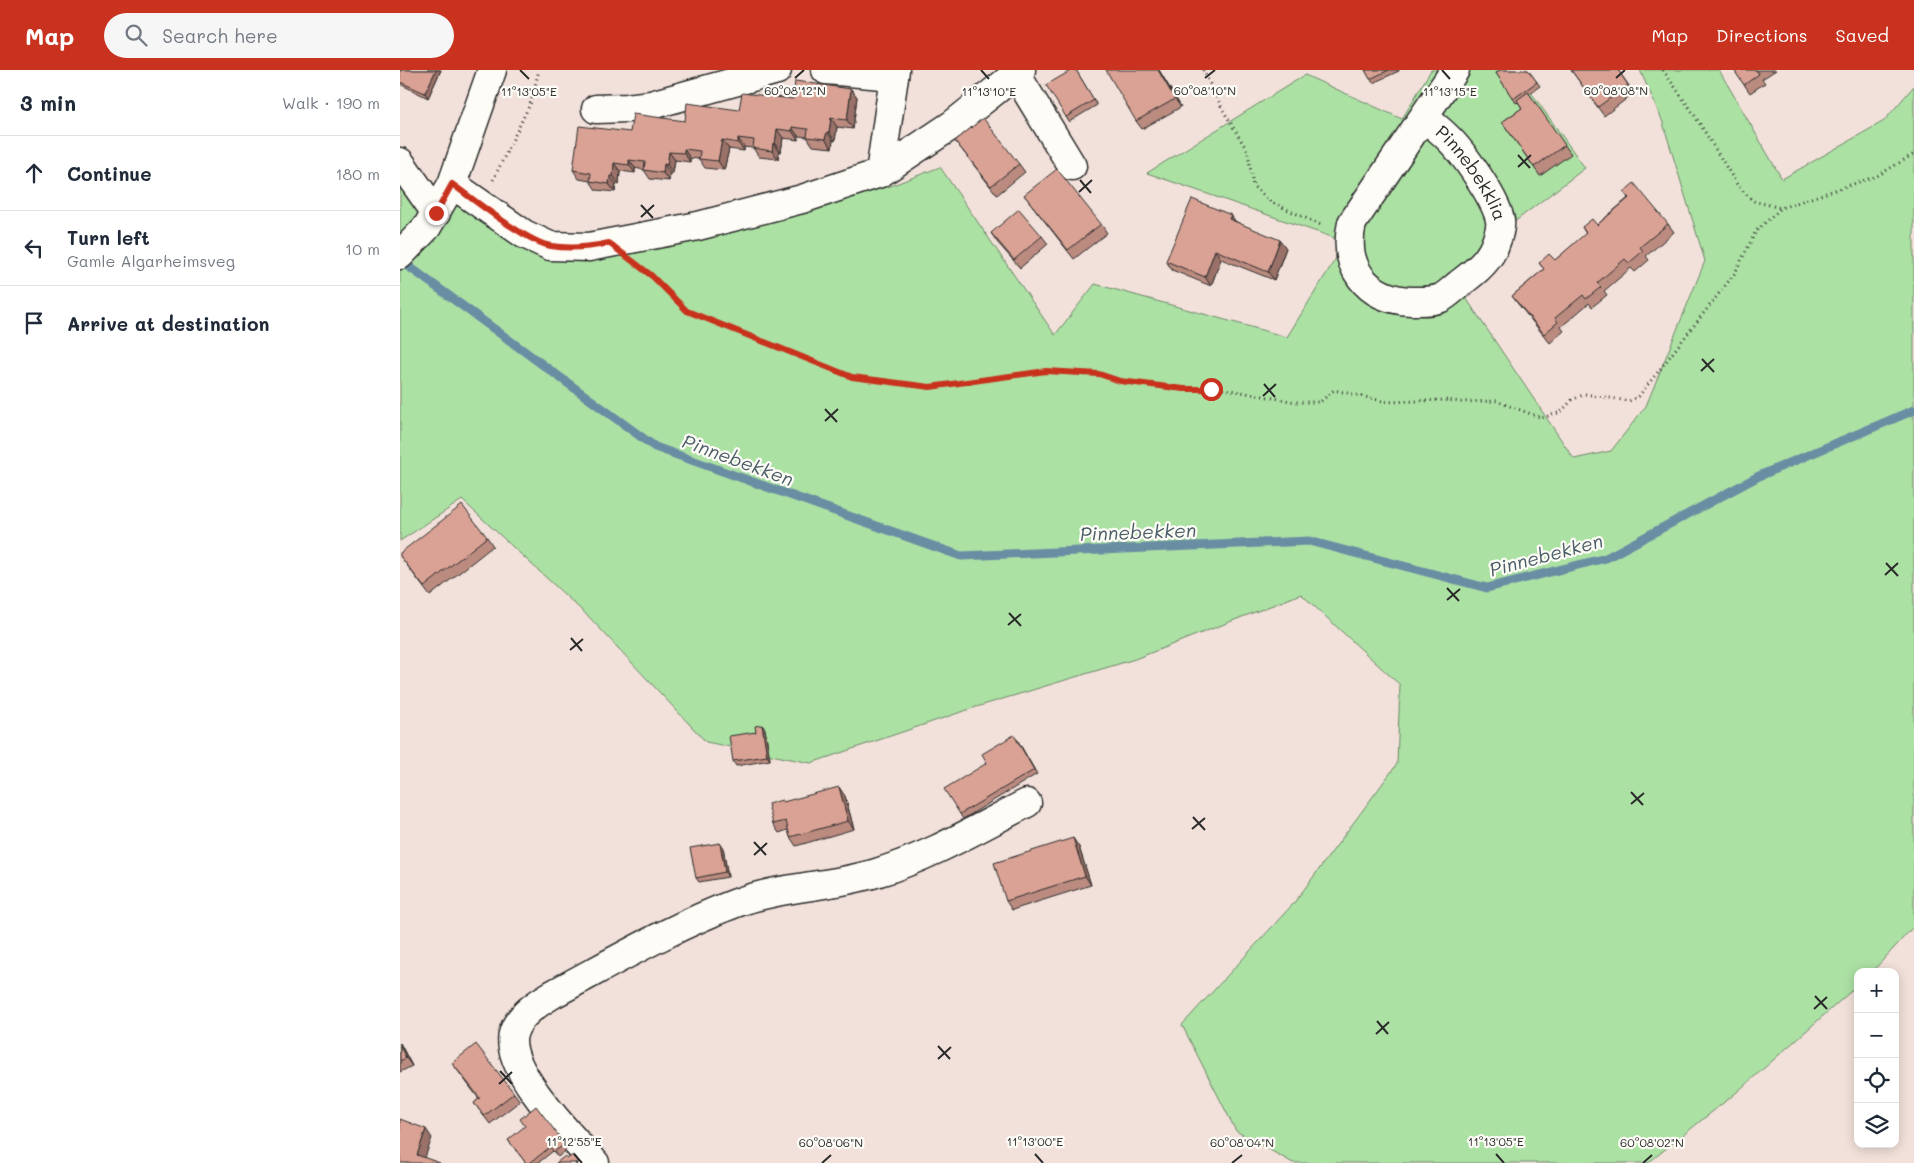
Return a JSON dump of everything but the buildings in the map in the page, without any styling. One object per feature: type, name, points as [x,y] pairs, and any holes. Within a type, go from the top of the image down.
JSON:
[{"type":"street","points":[[400,255],[428,227],[452,184],[492,70]]},
{"type":"street","points":[[596,109],[650,105],[723,77],[777,70]]},
{"type":"street","points":[[826,70],[895,73],[880,174]]},
{"type":"street","name":"Pinnebekklia","points":[[1424,117],[1449,138],[1470,165],[1495,205],[1500,221],[1499,232],[1494,248],[1485,263],[1442,298],[1428,301],[1404,300],[1382,294],[1368,287],[1356,271],[1350,254],[1348,238],[1352,223],[1455,70]]},
{"type":"street","points":[[452,184],[524,234],[550,246],[589,247],[707,224],[802,199],[880,174],[952,125],[1018,72],[1072,166]]},
{"type":"street","points":[[400,162],[436,213]]},
{"type":"street","points":[[595,1163],[552,1114],[519,1068],[511,1045],[513,1031],[521,1019],[534,1006],[570,985],[708,914],[738,902],[771,893],[878,873],[928,854],[1027,803]]},
{"type":"path","points":[[480,204],[531,102],[539,70]]},
{"type":"path","points":[[1203,70],[1223,110],[1248,152],[1253,186],[1271,202],[1348,238]]},
{"type":"path","points":[[1663,70],[1695,116],[1738,186],[1753,201],[1780,208]]},
{"type":"path","points":[[609,243],[652,276],[687,311],[852,377],[930,387],[1046,371],[1099,374],[1120,381],[1184,389],[1224,389],[1296,402],[1320,402],[1334,390],[1387,402],[1496,401],[1542,418],[1561,412],[1572,400],[1586,394],[1628,401],[1639,396],[1735,273],[1756,231],[1780,208],[1877,176],[1914,154]]},
{"type":"green space","points":[[1431,70],[1515,70],[1585,168],[1501,232],[1464,295],[1574,459],[1611,451],[1646,406],[1705,261],[1662,120],[1640,70],[1719,70],[1782,179],[1884,121],[1914,86],[1914,926],[1876,968],[1854,968],[1854,989],[1737,1092],[1648,1163],[1293,1163],[1236,1131],[1182,1025],[1294,903],[1397,764],[1400,685],[1301,594],[1135,659],[973,708],[811,763],[706,742],[590,618],[462,500],[400,541],[400,182],[430,214],[467,182],[553,249],[873,169],[888,187],[940,167],[1055,335],[1095,284],[1287,337],[1346,242],[1147,173],[1305,75],[1402,119]]},
{"type":"waterway","name":"Pinnebekken","points":[[400,260],[655,447],[961,556],[1309,541],[1487,588],[1606,558],[1759,476],[1914,410]]},
{"type":"route","points":[[436,213],[452,184],[524,234],[541,243],[550,246],[589,247],[609,243],[652,276],[687,311],[852,377],[930,387],[1046,371],[1099,374],[1120,381],[1184,389],[1211,389]]}]
